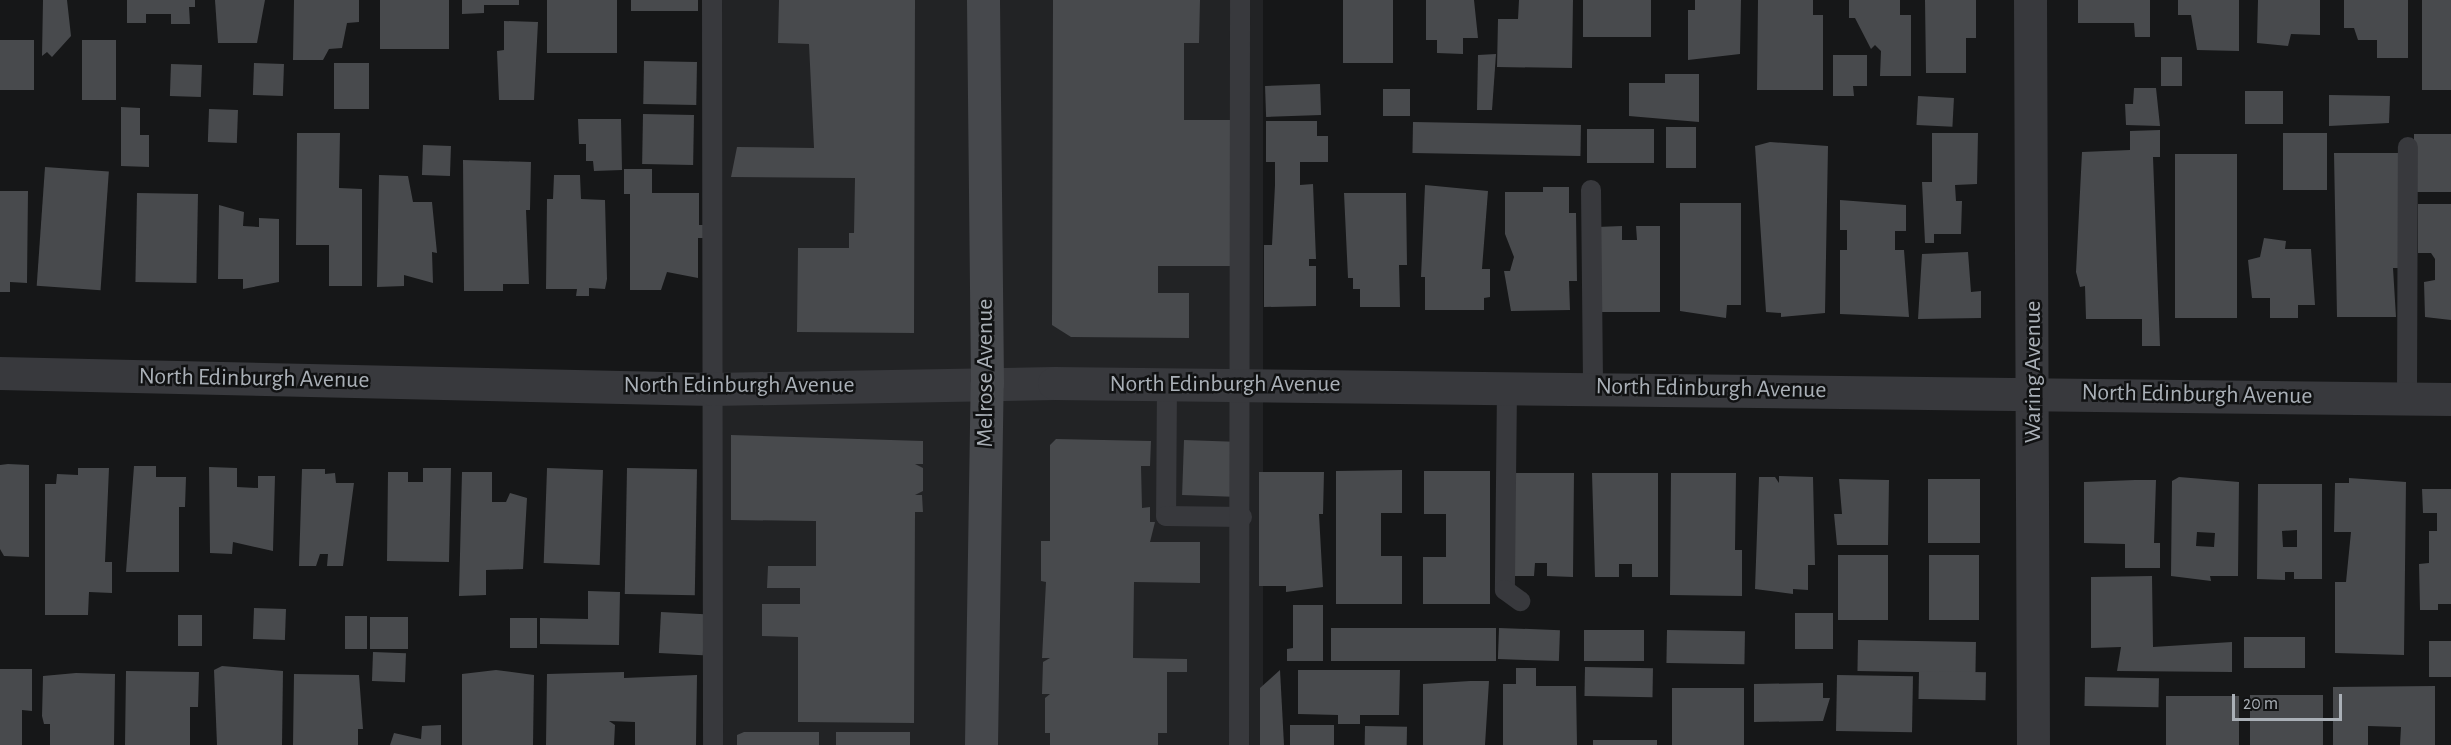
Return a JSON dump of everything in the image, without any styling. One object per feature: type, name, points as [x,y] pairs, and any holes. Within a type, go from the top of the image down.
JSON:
[{"type":"main road","name":"Melrose Avenue","points":[[981,745],[987,383],[983,0]]},
{"type":"street","name":"Waring Avenue","points":[[2030,0],[2035,392],[2033,745]]},
{"type":"street","name":"North Edinburgh Avenue","points":[[0,373],[712,389],[987,383],[1167,384],[2035,392],[2451,399]]},
{"type":"lane","points":[[712,0],[713,745]]},
{"type":"lane","points":[[1239,0],[1243,385],[1239,745]]},
{"type":"lane","points":[[2408,147],[2408,398]]},
{"type":"lane","points":[[1591,190],[1593,388]]},
{"type":"lane","points":[[1167,384],[1166,516],[1242,517]]},
{"type":"lane","points":[[1507,387],[1505,590],[1520,601]]},
{"type":"shaded area","points":[[709,0],[1263,0],[1263,745],[709,745]]},
{"type":"building","points":[[43,0],[67,0],[71,36],[52,57],[47,52],[42,56]]},
{"type":"building","points":[[127,0],[195,0],[195,7],[189,7],[190,24],[171,24],[171,14],[146,14],[146,23],[127,23]]},
{"type":"building","points":[[215,0],[265,0],[257,43],[218,43]]},
{"type":"building","points":[[294,0],[359,0],[359,22],[347,23],[342,48],[329,49],[323,60],[293,60]]},
{"type":"building","points":[[380,0],[449,0],[449,49],[380,49]]},
{"type":"building","points":[[462,0],[519,0],[519,5],[484,5],[484,13],[462,14]]},
{"type":"building","points":[[547,0],[617,0],[617,53],[547,53]]},
{"type":"building","points":[[631,0],[698,0],[698,11],[631,11]]},
{"type":"building","points":[[779,0],[915,0],[914,333],[797,332],[798,248],[849,248],[849,233],[854,233],[855,178],[731,177],[737,147],[814,148],[809,44],[778,43]]},
{"type":"building","points":[[1053,0],[1200,0],[1199,43],[1184,43],[1184,120],[1234,120],[1233,266],[1158,266],[1158,293],[1189,293],[1189,338],[1071,337],[1052,325]]},
{"type":"building","points":[[1343,0],[1393,0],[1393,63],[1343,63]]},
{"type":"building","points":[[1426,0],[1474,0],[1478,38],[1463,38],[1463,54],[1437,53],[1437,40],[1426,40]]},
{"type":"building","points":[[1519,0],[1573,0],[1572,68],[1497,67],[1498,19],[1518,19]]},
{"type":"building","points":[[1583,0],[1651,0],[1651,37],[1583,37]]},
{"type":"building","points":[[1695,0],[1741,0],[1740,54],[1688,60],[1688,10],[1695,10]]},
{"type":"building","points":[[1758,0],[1813,0],[1813,15],[1823,15],[1823,90],[1757,90]]},
{"type":"building","points":[[1849,0],[1900,0],[1900,15],[1911,15],[1911,76],[1880,76],[1881,51],[1875,45],[1871,49],[1855,18],[1849,18]]},
{"type":"building","points":[[1925,0],[1976,0],[1976,38],[1966,38],[1966,73],[1926,73]]},
{"type":"building","points":[[2078,0],[2150,0],[2150,37],[2135,37],[2134,23],[2078,23]]},
{"type":"building","points":[[2178,0],[2239,0],[2239,51],[2197,50],[2191,15],[2178,15]]},
{"type":"building","points":[[2258,0],[2320,0],[2320,35],[2291,34],[2288,46],[2257,43]]},
{"type":"building","points":[[2344,0],[2408,0],[2408,58],[2377,58],[2377,40],[2358,40],[2354,28],[2344,28]]},
{"type":"building","points":[[2422,0],[2451,0],[2451,90],[2422,90]]},
{"type":"building","points":[[504,21],[538,22],[534,100],[499,100],[497,51],[504,50]]},
{"type":"building","points":[[0,40],[34,40],[34,90],[0,90]]},
{"type":"building","points":[[82,40],[116,40],[116,100],[82,100]]},
{"type":"building","points":[[1496,54],[1492,110],[1477,110],[1478,55]]},
{"type":"building","points":[[1833,55],[1867,55],[1867,86],[1853,86],[1854,96],[1833,96]]},
{"type":"building","points":[[2161,57],[2182,57],[2182,86],[2161,86]]},
{"type":"building","points":[[644,61],[697,62],[696,105],[643,104]]},
{"type":"building","points":[[254,63],[284,64],[283,96],[253,95]]},
{"type":"building","points":[[334,63],[369,63],[369,109],[334,109]]},
{"type":"building","points":[[171,64],[202,65],[201,97],[170,96]]},
{"type":"building","points":[[1665,74],[1699,74],[1699,122],[1629,116],[1629,83],[1665,83]]},
{"type":"building","points":[[1320,84],[1321,115],[1266,117],[1265,86]]},
{"type":"building","points":[[2134,88],[2156,88],[2160,126],[2126,125],[2125,104],[2133,104]]},
{"type":"building","points":[[1383,89],[1410,89],[1410,116],[1383,116]]},
{"type":"building","points":[[2245,91],[2283,91],[2283,124],[2245,124]]},
{"type":"building","points":[[2329,95],[2390,96],[2389,123],[2329,126]]},
{"type":"building","points":[[1918,96],[1954,98],[1952,127],[1916,125]]},
{"type":"building","points":[[121,107],[140,108],[140,135],[149,135],[149,167],[121,166]]},
{"type":"building","points":[[209,109],[238,110],[237,143],[208,142]]},
{"type":"building","points":[[643,114],[694,115],[693,165],[642,164]]},
{"type":"building","points":[[578,119],[621,119],[622,170],[594,171],[593,161],[586,161],[586,144],[579,144]]},
{"type":"building","points":[[1266,121],[1317,121],[1317,136],[1328,136],[1328,162],[1300,162],[1300,185],[1313,184],[1316,259],[1309,259],[1309,266],[1316,266],[1316,306],[1264,307],[1264,245],[1272,245],[1275,185],[1275,162],[1266,162]]},
{"type":"building","points":[[1413,122],[1581,125],[1580,156],[1412,153]]},
{"type":"building","points":[[1666,127],[1696,127],[1696,168],[1666,168]]},
{"type":"building","points":[[1587,129],[1654,129],[1654,163],[1587,163]]},
{"type":"building","points":[[2160,130],[2160,157],[2153,157],[2160,346],[2142,346],[2142,319],[2086,319],[2085,286],[2080,287],[2076,272],[2082,152],[2130,150],[2130,131]]},
{"type":"building","points":[[297,133],[340,133],[339,188],[362,189],[362,286],[329,286],[329,245],[296,245]]},
{"type":"building","points":[[1932,133],[1978,133],[1977,184],[1955,185],[1956,201],[1962,201],[1961,234],[1934,234],[1934,243],[1925,243],[1922,182],[1932,182]]},
{"type":"building","points":[[2283,133],[2327,133],[2327,190],[2283,190]]},
{"type":"building","points":[[2414,134],[2451,134],[2451,192],[2414,192]]},
{"type":"building","points":[[1770,142],[1828,146],[1825,313],[1781,317],[1781,313],[1766,312],[1755,146]]},
{"type":"building","points":[[423,145],[451,146],[450,176],[422,175]]},
{"type":"building","points":[[2334,153],[2403,153],[2401,268],[2393,268],[2396,317],[2337,317]]},
{"type":"building","points":[[2175,154],[2237,154],[2237,318],[2175,318]]},
{"type":"building","points":[[463,160],[531,162],[530,210],[526,210],[529,284],[503,284],[503,291],[464,291]]},
{"type":"building","points":[[45,167],[109,171],[101,290],[37,286]]},
{"type":"building","points":[[624,169],[652,169],[652,193],[699,193],[699,225],[705,225],[705,238],[698,238],[698,278],[667,272],[661,290],[630,290],[630,194],[624,194]]},
{"type":"building","points":[[379,175],[408,176],[413,202],[432,202],[437,253],[432,252],[433,283],[404,275],[404,286],[377,287]]},
{"type":"building","points":[[554,175],[580,175],[581,199],[605,200],[607,279],[605,289],[589,288],[589,296],[576,296],[577,289],[546,289],[547,199],[553,199]]},
{"type":"building","points":[[1425,185],[1488,191],[1482,269],[1490,269],[1490,297],[1484,298],[1484,310],[1425,310],[1425,277],[1421,277]]},
{"type":"building","points":[[1543,187],[1569,187],[1569,213],[1576,213],[1577,281],[1569,281],[1570,310],[1511,311],[1504,271],[1510,271],[1514,257],[1505,234],[1505,192],[1543,192]]},
{"type":"building","points":[[0,191],[28,191],[27,283],[10,282],[10,292],[0,292]]},
{"type":"building","points":[[137,193],[198,194],[196,283],[135,282]]},
{"type":"building","points":[[1344,193],[1406,193],[1407,265],[1399,265],[1400,307],[1360,307],[1360,289],[1353,289],[1353,278],[1348,278]]},
{"type":"building","points":[[1840,200],[1906,205],[1906,231],[1895,231],[1895,250],[1904,250],[1909,317],[1840,314],[1840,250],[1847,250],[1847,230],[1840,230]]},
{"type":"building","points":[[1680,203],[1741,203],[1741,305],[1727,305],[1726,318],[1680,311]]},
{"type":"building","points":[[2418,204],[2451,204],[2451,320],[2425,317],[2424,282],[2435,280],[2435,259],[2431,253],[2418,253]]},
{"type":"building","points":[[219,205],[244,212],[243,226],[259,227],[259,218],[279,219],[279,282],[243,289],[243,279],[218,279]]},
{"type":"building","points":[[1622,226],[1622,240],[1637,240],[1636,226],[1660,226],[1660,312],[1598,312],[1597,227]]},
{"type":"building","points":[[2264,238],[2286,241],[2285,249],[2311,249],[2315,305],[2298,305],[2298,318],[2270,318],[2270,298],[2252,298],[2248,260],[2260,257]]},
{"type":"building","points":[[1968,252],[1971,292],[1981,291],[1981,318],[1918,319],[1922,254]]},
{"type":"building","points":[[731,435],[923,441],[923,464],[915,464],[923,468],[923,491],[915,495],[922,495],[923,512],[915,512],[914,723],[798,722],[798,637],[762,636],[762,604],[800,604],[800,588],[767,588],[768,566],[816,566],[816,521],[731,520]]},
{"type":"building","points":[[1056,439],[1151,441],[1150,466],[1141,466],[1142,508],[1150,507],[1150,522],[1155,522],[1150,542],[1200,542],[1200,583],[1134,582],[1133,658],[1187,659],[1187,672],[1167,672],[1167,733],[1158,733],[1158,745],[1050,745],[1050,733],[1045,733],[1045,698],[1050,694],[1042,694],[1043,662],[1050,658],[1042,658],[1046,582],[1041,581],[1041,541],[1050,541],[1050,445]]},
{"type":"building","points":[[1184,440],[1234,442],[1232,497],[1182,495]]},
{"type":"building","points":[[0,465],[29,465],[29,557],[4,556],[0,549]]},
{"type":"building","points":[[134,466],[156,466],[156,477],[186,477],[185,507],[179,507],[179,572],[126,572]]},
{"type":"building","points":[[209,467],[237,468],[237,487],[258,488],[258,476],[275,476],[273,551],[233,542],[232,554],[210,553]]},
{"type":"building","points":[[78,468],[109,468],[105,562],[112,562],[112,593],[89,592],[88,615],[45,615],[45,484],[56,484],[57,474],[78,475]]},
{"type":"building","points":[[423,468],[451,468],[449,562],[387,561],[388,472],[408,472],[408,482],[423,482]]},
{"type":"building","points":[[547,468],[603,470],[600,565],[544,563]]},
{"type":"building","points":[[627,468],[697,469],[695,595],[625,594]]},
{"type":"building","points":[[302,469],[325,469],[325,474],[335,473],[336,483],[354,483],[343,566],[327,566],[328,554],[320,554],[316,566],[299,566]]},
{"type":"building","points":[[1402,470],[1402,513],[1381,513],[1381,556],[1402,556],[1402,604],[1336,604],[1336,471]]},
{"type":"building","points":[[1424,471],[1490,471],[1490,604],[1423,604],[1423,557],[1446,557],[1446,514],[1424,514]]},
{"type":"building","points":[[462,472],[492,472],[492,502],[506,502],[510,493],[527,498],[523,569],[486,570],[486,595],[459,596]]},
{"type":"building","points":[[1259,472],[1324,472],[1323,514],[1319,514],[1323,587],[1286,592],[1286,586],[1259,586]]},
{"type":"building","points":[[1509,473],[1574,473],[1573,577],[1547,576],[1547,563],[1535,563],[1534,576],[1510,576]]},
{"type":"building","points":[[1592,473],[1658,473],[1658,577],[1632,577],[1632,564],[1619,564],[1619,577],[1595,577]]},
{"type":"building","points":[[1671,473],[1736,473],[1735,550],[1742,550],[1742,596],[1670,595]]},
{"type":"building","points":[[1779,476],[1813,477],[1815,565],[1808,565],[1808,590],[1793,589],[1793,594],[1755,589],[1759,477],[1775,477],[1779,483]]},
{"type":"building","points":[[2179,477],[2239,482],[2238,576],[2210,576],[2211,581],[2171,576],[2172,481]],"holes":[[[2197,532],[2215,533],[2214,547],[2196,546]]]},
{"type":"building","points":[[2349,478],[2406,482],[2404,655],[2335,653],[2335,582],[2346,582],[2351,532],[2334,532],[2335,483],[2349,483]]},
{"type":"building","points":[[1839,479],[1889,480],[1888,545],[1837,545],[1834,514],[1842,514]]},
{"type":"building","points":[[1928,479],[1980,479],[1980,543],[1928,543]]},
{"type":"building","points":[[2156,480],[2154,543],[2160,543],[2160,568],[2125,568],[2125,544],[2084,543],[2084,482]]},
{"type":"building","points":[[2258,484],[2322,484],[2322,579],[2294,579],[2294,572],[2285,572],[2285,580],[2257,579]],"holes":[[[2297,530],[2297,547],[2283,547],[2282,531]]]},
{"type":"building","points":[[2422,489],[2451,489],[2451,604],[2438,604],[2438,610],[2420,610],[2419,564],[2429,563],[2429,531],[2437,531],[2437,513],[2423,513]]},
{"type":"building","points":[[1838,555],[1888,555],[1888,620],[1838,620]]},
{"type":"building","points":[[1929,555],[1979,555],[1979,620],[1929,620]]},
{"type":"building","points":[[2152,576],[2153,647],[2232,642],[2232,672],[2117,671],[2121,647],[2091,648],[2091,577]]},
{"type":"building","points":[[588,591],[620,592],[619,645],[540,644],[540,618],[588,619]]},
{"type":"building","points":[[1293,605],[1323,605],[1323,661],[1287,661],[1287,649],[1293,648]]},
{"type":"building","points":[[254,608],[286,609],[285,640],[253,639]]},
{"type":"building","points":[[661,612],[705,614],[703,655],[659,653]]},
{"type":"building","points":[[1795,613],[1833,613],[1833,649],[1795,649]]},
{"type":"building","points":[[178,615],[202,615],[202,646],[178,646]]},
{"type":"building","points":[[345,616],[367,616],[367,649],[345,649]]},
{"type":"building","points":[[370,617],[408,617],[408,649],[370,649]]},
{"type":"building","points":[[510,618],[537,618],[537,648],[510,648]]},
{"type":"building","points":[[1331,628],[1496,628],[1496,661],[1331,661]]},
{"type":"building","points":[[1499,628],[1560,630],[1559,661],[1498,659]]},
{"type":"building","points":[[1584,630],[1644,630],[1644,661],[1584,661]]},
{"type":"building","points":[[1667,630],[1745,631],[1744,664],[1666,663]]},
{"type":"building","points":[[2244,637],[2305,637],[2305,668],[2244,668]]},
{"type":"building","points":[[1858,640],[1976,642],[1975,673],[1857,671]]},
{"type":"building","points":[[2429,641],[2451,641],[2451,677],[2429,677]]},
{"type":"building","points":[[373,652],[406,653],[405,682],[372,681]]},
{"type":"building","points":[[222,666],[283,671],[282,745],[217,745],[214,670]]},
{"type":"building","points":[[1585,667],[1653,668],[1652,697],[1584,696]]},
{"type":"building","points":[[1516,668],[1536,668],[1536,686],[1576,686],[1577,745],[1503,745],[1503,684],[1516,684]]},
{"type":"building","points":[[0,669],[32,669],[32,711],[22,710],[22,745],[0,745]]},
{"type":"building","points":[[496,670],[534,675],[533,745],[462,745],[462,674]]},
{"type":"building","points":[[1280,670],[1284,745],[1260,745],[1260,688]]},
{"type":"building","points":[[1298,670],[1400,670],[1399,715],[1360,715],[1360,724],[1338,724],[1338,715],[1298,714]]},
{"type":"building","points":[[126,671],[199,672],[198,707],[190,707],[190,745],[125,745]]},
{"type":"building","points":[[1919,671],[1986,672],[1986,700],[1919,699]]},
{"type":"building","points":[[624,672],[624,678],[697,675],[696,745],[635,745],[635,722],[609,721],[615,725],[614,745],[546,745],[547,674]]},
{"type":"building","points":[[76,673],[115,674],[114,745],[50,745],[50,724],[44,724],[42,716],[43,676]]},
{"type":"building","points":[[294,674],[359,675],[363,729],[358,729],[358,745],[293,745]]},
{"type":"building","points":[[1837,675],[1913,676],[1912,732],[1836,731]]},
{"type":"building","points":[[2085,677],[2159,678],[2158,707],[2084,706]]},
{"type":"building","points":[[1489,681],[1485,745],[1423,745],[1423,684]]},
{"type":"building","points":[[1823,683],[1823,698],[1830,698],[1823,721],[1754,722],[1754,684]]},
{"type":"building","points":[[2435,686],[2435,745],[2400,745],[2401,727],[2368,726],[2368,745],[2333,745],[2333,687]]},
{"type":"building","points":[[1672,688],[1744,688],[1744,745],[1672,745]]},
{"type":"building","points":[[2250,695],[2323,695],[2323,745],[2250,745]]},
{"type":"building","points":[[2166,696],[2239,696],[2239,745],[2166,745]]},
{"type":"building","points":[[441,725],[441,745],[390,745],[394,733],[421,739],[422,726]]},
{"type":"building","points":[[1290,725],[1334,725],[1334,745],[1290,745]]},
{"type":"building","points":[[1365,726],[1407,727],[1407,745],[1365,745]]},
{"type":"building","points":[[744,732],[819,732],[819,745],[737,745],[737,735]]},
{"type":"building","points":[[836,732],[910,732],[910,745],[836,745]]},
{"type":"building","points":[[1593,740],[1657,740],[1657,745],[1593,745]]}]
